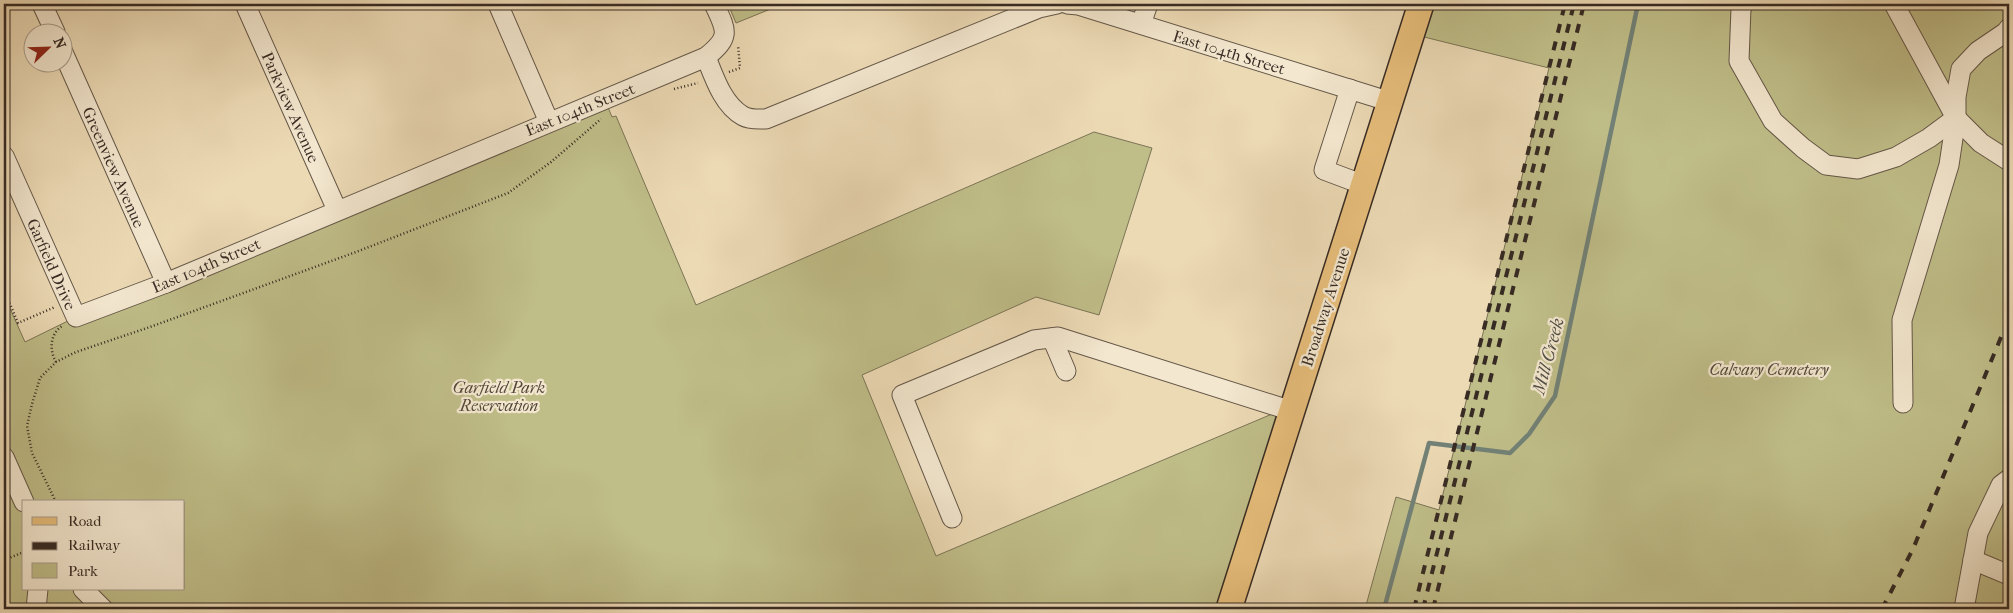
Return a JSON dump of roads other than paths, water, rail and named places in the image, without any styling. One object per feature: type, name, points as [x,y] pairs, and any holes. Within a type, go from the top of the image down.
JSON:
[{"type":"main road","name":"Broadway Avenue","points":[[1229,609],[1421,4]]},
{"type":"street","points":[[42,4],[50,22]]},
{"type":"street","name":"Parkview Avenue","points":[[245,4],[337,210]]},
{"type":"street","points":[[498,4],[549,122]]},
{"type":"street","points":[[714,4],[724,24],[724,38],[719,46],[706,57],[724,96],[731,106],[743,116],[751,119],[766,119],[1040,8],[1057,4]]},
{"type":"street","name":"East 104th Street","points":[[1068,4],[1078,5],[1141,24],[1391,102]]},
{"type":"street","points":[[1141,24],[1148,4]]},
{"type":"street","points":[[1744,4],[1741,8],[1739,61],[1773,121],[1803,148],[1826,164],[1858,169],[1896,157],[1929,138],[1956,118]]},
{"type":"street","points":[[1894,4],[1956,118],[1981,142],[2009,161]]},
{"type":"street","points":[[1904,403],[1902,320],[1949,165],[1961,69],[1978,52],[2009,28]]},
{"type":"street","name":"East 104th Street","points":[[76,317],[166,283],[706,57]]},
{"type":"street","name":"Greenview Avenue","points":[[72,72],[166,283]]},
{"type":"street","points":[[1350,89],[1324,170],[1364,185]]},
{"type":"street","name":"Garfield Drive","points":[[4,156],[76,317]]},
{"type":"street","points":[[952,518],[902,395],[1034,340],[1058,337],[1292,411]]},
{"type":"street","points":[[1052,338],[1066,371]]},
{"type":"street","points":[[4,457],[23,500]]},
{"type":"street","points":[[1964,609],[1978,533],[2001,485],[2009,479]]},
{"type":"street","points":[[1973,560],[2009,575]]},
{"type":"street","points":[[36,609],[38,590]]},
{"type":"street","points":[[83,590],[103,609]]},
{"type":"waterway","name":"Mill Creek","points":[[1384,609],[1429,443],[1510,453],[1529,434],[1555,396],[1638,4]]},
{"type":"railway","points":[[1414,609],[1565,4]]},
{"type":"railway","points":[[1423,609],[1574,4]]},
{"type":"railway","points":[[1433,609],[1584,4]]},
{"type":"railway","points":[[1882,609],[1913,549],[2009,318]]},
{"type":"park label","name":"Calvary Cemetery","points":[[1769,369]]},
{"type":"park label","name":"Garfield Park Reservation","points":[[499,396]]}]
